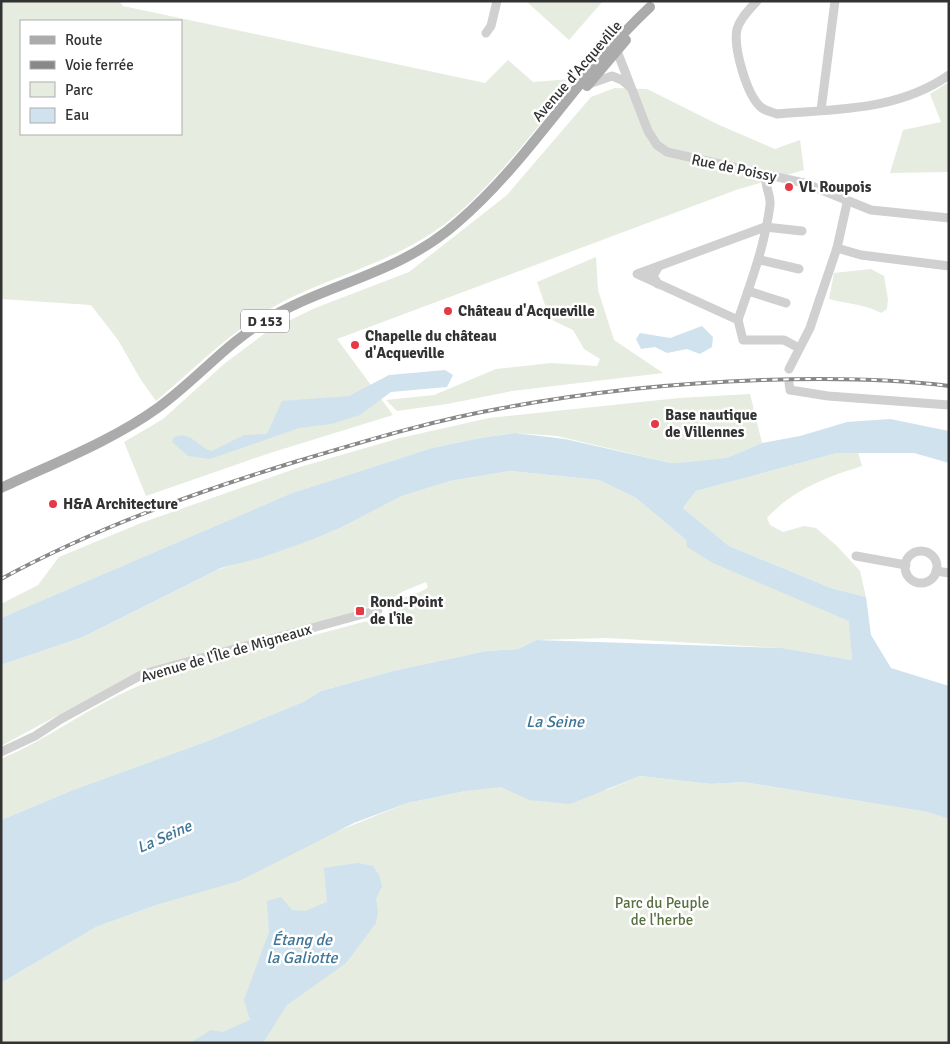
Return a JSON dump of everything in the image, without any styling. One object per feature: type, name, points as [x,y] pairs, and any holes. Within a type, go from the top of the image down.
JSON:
[{"type":"main road","name":"Avenue d'Acqueville","points":[[539,136],[588,84],[600,63],[617,51],[653,4]]},
{"type":"main road","name":"D 153","points":[[1,489],[121,430],[147,415],[179,391],[235,341],[264,322],[298,303],[388,268],[429,244],[472,210],[539,136],[551,118],[631,25],[653,4]]},
{"type":"street","points":[[486,33],[491,26],[497,1]]},
{"type":"street","points":[[757,1],[742,19],[737,30],[740,62],[749,89],[762,108],[776,114],[886,104],[928,87],[949,75]]},
{"type":"street","points":[[821,110],[836,1]]},
{"type":"street","name":"Rue de Poissy","points":[[617,51],[648,131],[662,149],[682,157],[804,183],[847,203],[880,212],[949,218]]},
{"type":"street","points":[[600,63],[614,65],[624,72]]},
{"type":"street","points":[[600,63],[612,76],[622,80],[629,86]]},
{"type":"street","points":[[588,84],[612,76]]},
{"type":"street","points":[[766,175],[764,184],[771,202],[760,260],[738,320],[743,340],[784,340],[799,348]]},
{"type":"street","points":[[789,369],[810,328],[837,248],[847,203]]},
{"type":"street","points":[[738,320],[637,274],[766,226],[802,231]]},
{"type":"street","points":[[837,248],[861,255],[949,266]]},
{"type":"street","points":[[760,260],[799,269]]},
{"type":"street","points":[[658,284],[654,276],[659,266]]},
{"type":"street","points":[[748,290],[786,303]]},
{"type":"street","points":[[790,386],[828,396],[949,405]]},
{"type":"street","points":[[924,552],[936,561],[936,571],[930,580],[921,582],[911,579],[906,565],[910,556],[924,552]]},
{"type":"street","points":[[856,556],[906,565]]},
{"type":"street","points":[[936,571],[949,573]]},
{"type":"street","name":"Avenue de l'Île de Migneaux","points":[[1,752],[35,736],[61,719],[143,674],[378,610]]},
{"type":"green space","points":[[1,1],[119,1],[123,6],[485,83],[508,60],[533,82],[571,79],[572,85],[508,163],[472,201],[435,231],[380,261],[303,292],[266,311],[217,348],[156,401],[141,380],[118,340],[91,305],[1,299]]},
{"type":"green space","points":[[526,1],[603,1],[569,40]]},
{"type":"green space","points":[[949,82],[949,172],[890,173],[903,130],[941,122],[930,94]]},
{"type":"green space","points":[[615,88],[647,89],[717,124],[775,149],[800,140],[804,170],[736,190],[337,339],[393,415],[270,453],[146,496],[124,442],[163,419],[224,364],[268,331],[315,308],[409,272],[507,195],[591,97]]},
{"type":"green space","points":[[596,257],[598,290],[614,340],[663,373],[512,391],[447,404],[397,411],[386,400],[434,395],[496,369],[551,363],[597,366],[600,359],[584,349],[573,330],[550,319],[537,282]]},
{"type":"green space","points":[[871,269],[884,276],[888,299],[887,309],[881,313],[862,306],[829,299],[834,273]]},
{"type":"green space","points":[[750,394],[762,443],[721,461],[671,463],[557,436],[515,433],[432,448],[292,493],[1,618],[1,604],[38,585],[59,557],[141,523],[300,467],[400,438],[489,418],[679,398]]},
{"type":"green space","points":[[858,452],[862,466],[823,480],[799,492],[767,518],[770,525],[783,532],[804,526],[816,528],[837,546],[860,571],[866,597],[831,588],[729,546],[683,508],[696,491],[837,453]]},
{"type":"green space","points":[[510,471],[599,480],[636,498],[686,540],[850,621],[852,660],[782,648],[607,638],[536,640],[518,649],[486,651],[393,671],[321,691],[303,702],[205,742],[73,790],[1,820],[1,759],[136,687],[191,668],[248,652],[363,622],[383,620],[388,615],[389,606],[393,602],[418,593],[428,587],[426,582],[404,591],[387,602],[378,599],[366,609],[140,671],[1,746],[1,665],[83,637],[217,570],[314,539],[342,527],[402,496],[450,481]]},
{"type":"green space","name":"Parc du Peuple de l'herbe","points":[[640,776],[711,784],[743,782],[927,812],[949,819],[949,1043],[1,1043],[1,983],[96,927],[159,904],[407,803],[466,791],[520,783],[607,790]]},
{"type":"water","points":[[702,326],[713,337],[712,347],[700,354],[687,349],[667,353],[655,347],[641,349],[636,339],[640,333],[670,338]]},
{"type":"water","points":[[445,370],[453,375],[447,387],[391,392],[360,415],[331,424],[299,428],[210,459],[188,456],[172,442],[174,437],[185,436],[212,451],[244,435],[267,434],[282,401],[349,396],[389,375]]},
{"type":"water","name":"La Seine","points":[[890,419],[949,431],[949,463],[914,453],[837,453],[696,491],[683,508],[729,546],[831,588],[866,597],[871,635],[891,668],[949,686],[949,819],[927,812],[743,782],[711,784],[640,776],[570,804],[529,800],[501,787],[466,791],[407,803],[354,823],[239,881],[159,904],[96,927],[1,983],[1,820],[73,790],[205,742],[303,702],[321,691],[393,671],[486,651],[518,649],[536,640],[782,648],[852,660],[849,621],[713,563],[687,547],[686,540],[636,498],[599,480],[510,471],[450,481],[402,496],[342,527],[314,539],[260,558],[221,568],[83,637],[1,665],[1,618],[292,493],[432,448],[515,433],[565,439],[671,463],[689,462],[727,458],[762,443],[800,436],[847,422]]},
{"type":"water","name":"Étang de la Galiotte","points":[[358,863],[373,866],[379,875],[382,886],[376,899],[378,912],[376,923],[346,963],[287,1005],[263,1043],[190,1043],[211,1030],[223,1032],[250,1020],[244,1000],[269,932],[267,901],[281,897],[292,910],[305,911],[327,902],[324,868]]},
{"type":"railway","points":[[1,579],[73,543],[146,512],[260,473],[349,446],[477,413],[535,402],[600,393],[730,381],[856,379],[949,386]]},
{"type":"place","name":"VL Roupois","points":[[789,187]]},
{"type":"place","name":"Château d'Acqueville","points":[[448,311]]},
{"type":"place","name":"Chapelle du château d'Acqueville","points":[[355,345]]},
{"type":"place","name":"Base nautique de Villennes","points":[[655,424]]},
{"type":"place","name":"H&A Architecture","points":[[53,504]]},
{"type":"place","name":"Rond-Point de l'île","points":[[360,611]]}]
